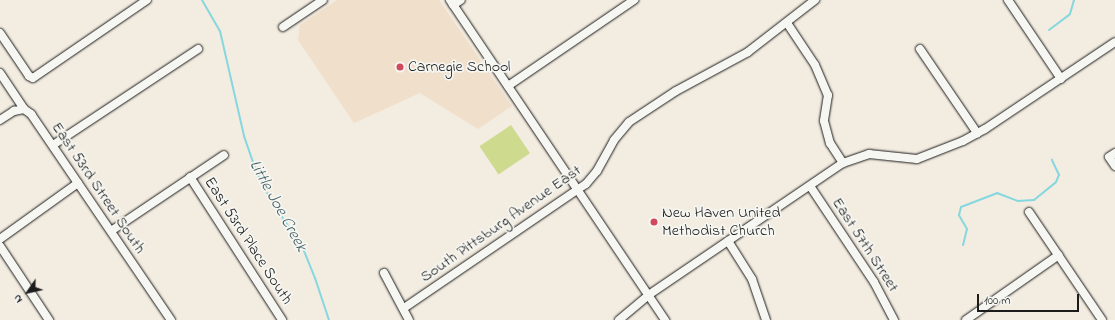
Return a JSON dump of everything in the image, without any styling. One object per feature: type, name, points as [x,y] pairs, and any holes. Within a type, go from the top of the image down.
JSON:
[{"type":"street","points":[[0,33],[29,76],[33,78],[147,0]]},
{"type":"street","points":[[283,27],[323,0]]},
{"type":"street","points":[[461,0],[451,3],[650,294],[665,320]]},
{"type":"street","points":[[508,86],[634,0]]},
{"type":"street","name":"South Pittsburg Avenue East","points":[[404,308],[579,190],[593,178],[614,140],[628,122],[676,91],[748,52],[815,0]]},
{"type":"street","points":[[1008,0],[1061,79]]},
{"type":"street","points":[[787,23],[815,65],[828,95],[824,121],[830,143],[843,163]]},
{"type":"street","points":[[619,320],[650,294],[843,163],[869,154],[917,159],[977,134],[1115,42]]},
{"type":"street","points":[[53,145],[198,49]]},
{"type":"street","points":[[920,49],[977,134]]},
{"type":"street","name":"East 53rd Street South","points":[[0,73],[24,109],[31,114],[53,145],[171,320]]},
{"type":"street","points":[[0,120],[14,111],[24,109]]},
{"type":"street","points":[[111,231],[224,155]]},
{"type":"street","points":[[1112,155],[1115,166]]},
{"type":"street","name":"East 53rd Place South","points":[[190,177],[282,320]]},
{"type":"street","points":[[0,239],[78,183]]},
{"type":"street","name":"East 57th Street","points":[[810,186],[874,282],[894,320]]},
{"type":"street","points":[[1029,212],[1102,320]]},
{"type":"street","points":[[728,242],[752,279],[766,320]]},
{"type":"street","points":[[0,246],[49,320]]},
{"type":"street","points":[[966,320],[1059,256]]},
{"type":"street","points":[[384,273],[404,308],[409,320]]},
{"type":"shaded area","name":"Carnegie School","points":[[337,0],[439,0],[512,106],[478,129],[420,93],[354,123],[298,40],[300,25]]},
{"type":"green space","points":[[511,125],[530,153],[499,174],[479,146]]},
{"type":"waterway","name":"Little Joe Creek","points":[[202,0],[220,31],[244,136],[257,173],[273,204],[302,246],[315,278],[329,320]]},
{"type":"waterway","points":[[1049,30],[1070,14],[1074,0]]},
{"type":"waterway","points":[[963,245],[967,229],[959,215],[961,207],[997,193],[1018,201],[1034,200],[1056,182],[1059,175],[1052,160]]},
{"type":"place","name":"Carnegie School","points":[[400,67]]},
{"type":"place","name":"New Haven United Methodist Church","points":[[654,222]]}]
